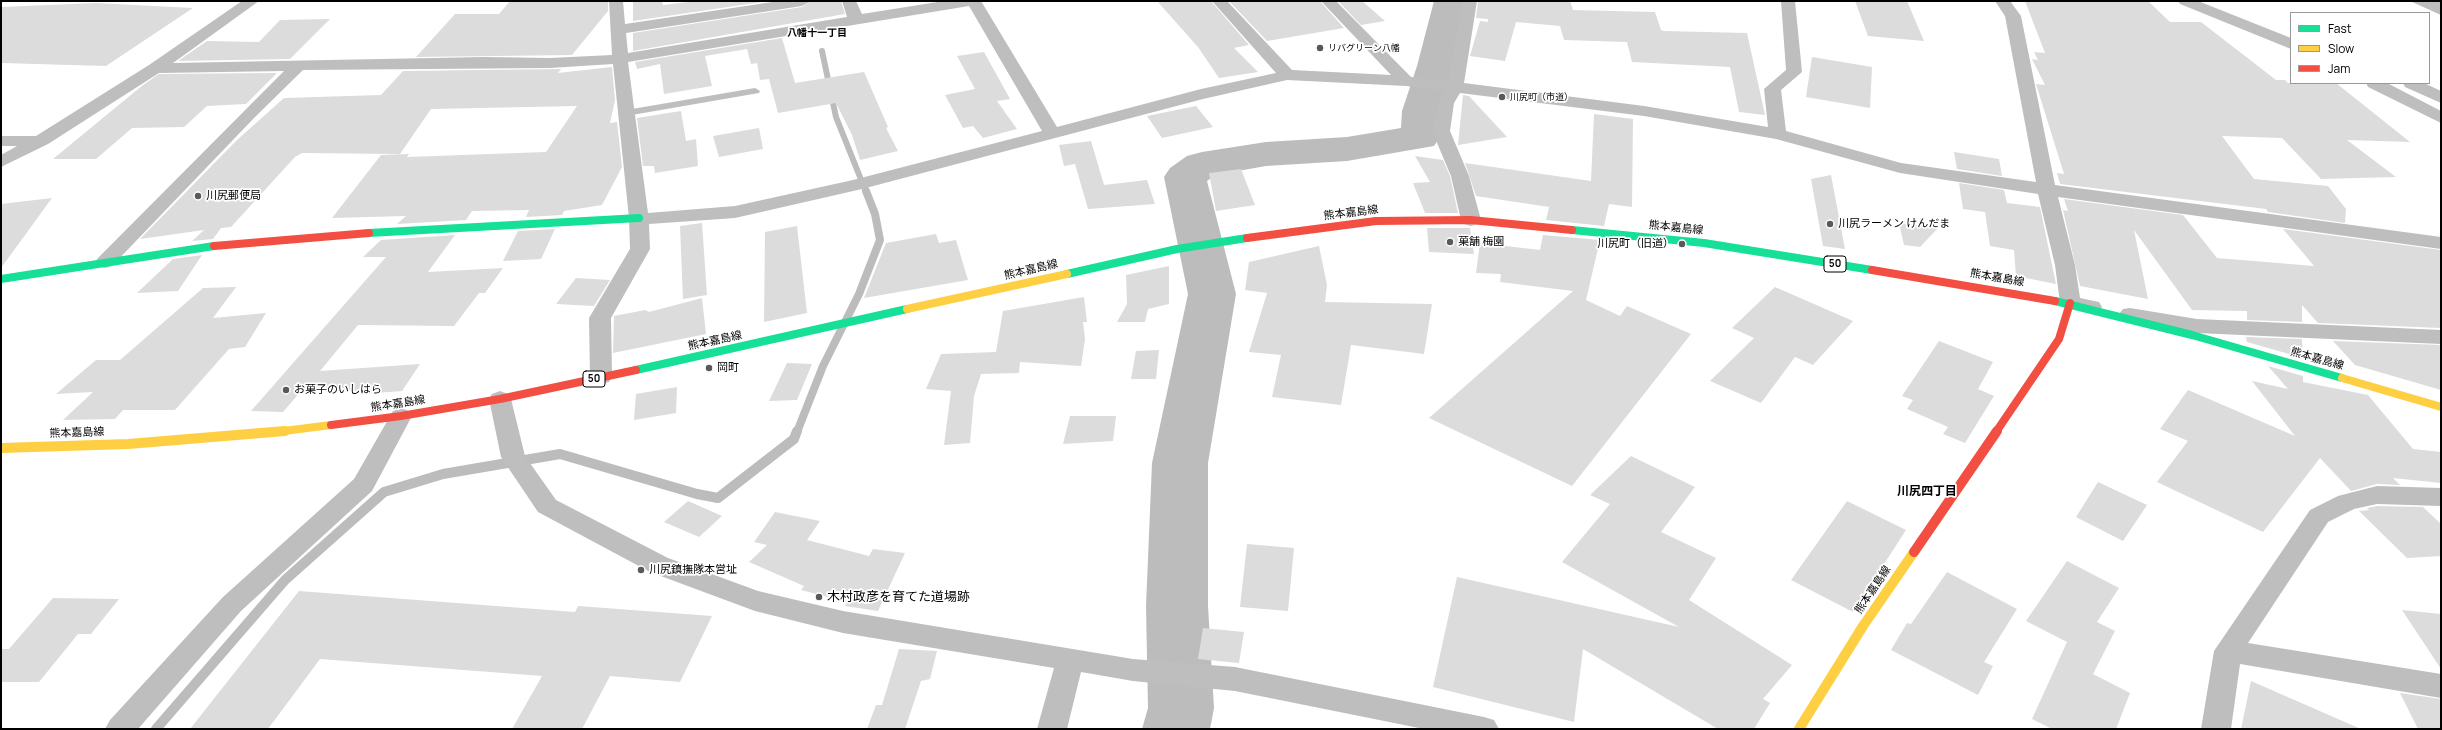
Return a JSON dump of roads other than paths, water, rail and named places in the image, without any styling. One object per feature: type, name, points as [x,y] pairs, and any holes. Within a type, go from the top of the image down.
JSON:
[{"type":"main road","points":[[1,279],[195,248],[353,234],[639,218]]},
{"type":"main road","name":"熊本嘉島線","points":[[1,448],[128,444],[247,435],[401,416],[500,399],[1177,249],[1216,242],[1376,221],[1471,220],[1704,243],[2070,303],[2192,335],[2441,407]]},
{"type":"main road","name":"熊本嘉島線","points":[[1799,729],[1863,626],[2059,339],[2070,303]]},
{"type":"street","points":[[1,162],[42,140],[154,68],[252,1]]},
{"type":"street","points":[[601,377],[600,318],[640,249],[639,218],[620,59],[616,1]]},
{"type":"street","points":[[849,1],[856,20]]},
{"type":"street","points":[[154,68],[485,62],[550,63],[620,59],[971,1]]},
{"type":"street","points":[[974,1],[1052,133]]},
{"type":"street","points":[[1219,1],[1287,76]]},
{"type":"street","points":[[1328,1],[1406,82]]},
{"type":"street","points":[[1470,1],[1447,86],[1446,103],[1441,131],[1460,176],[1471,220]]},
{"type":"street","points":[[1778,134],[1772,89],[1794,72],[1788,1]]},
{"type":"street","points":[[2002,1],[2013,16],[2047,191],[2065,265],[2070,303],[2197,326],[2441,337]]},
{"type":"street","points":[[2185,1],[2290,44]]},
{"type":"street","points":[[2220,1],[2290,31]]},
{"type":"street","points":[[618,30],[802,2]]},
{"type":"street","points":[[105,262],[249,113],[298,66]]},
{"type":"street","points":[[639,218],[662,219],[735,212],[856,185],[1201,94],[1287,76],[1406,82],[1447,86],[1651,113],[1778,134],[1900,168],[2047,191],[2441,243]]},
{"type":"street","points":[[2376,84],[2441,118]]},
{"type":"street","points":[[2413,84],[2441,98]]},
{"type":"street","points":[[1,141],[42,140]]},
{"type":"street","points":[[500,399],[513,457],[547,506],[659,565],[756,601],[844,622],[1133,670],[1235,679],[1484,729]]},
{"type":"street","points":[[120,729],[232,604],[363,485],[401,416]]},
{"type":"street","points":[[2216,729],[2228,651],[2319,516],[2347,502],[2377,495],[2441,497]]},
{"type":"street","points":[[2228,651],[2441,686]]},
{"type":"street","points":[[1052,729],[1070,659]]},
{"type":"lane","points":[[626,113],[755,91]]},
{"type":"waterway","points":[[1176,729],[1181,708],[1177,606],[1180,463],[1212,294],[1185,177],[1202,165],[1266,154],[1347,149],[1420,137],[1422,111],[1436,66],[1451,1]]},
{"type":"waterway","points":[[822,51],[836,117],[866,192]]},
{"type":"waterway","points":[[797,432],[823,366],[859,294],[880,240],[875,214],[866,191]]},
{"type":"waterway","points":[[156,729],[285,580],[384,492],[443,474],[560,454],[697,494],[718,498],[794,439],[797,431]]},
{"type":"place","name":"リバグリーン八幡","points":[[1320,48]]},
{"type":"place","name":"川尻町（市道）","points":[[1502,97]]},
{"type":"place","name":"川尻郵便局","points":[[198,196]]},
{"type":"place","name":"川尻ラーメン けんだま","points":[[1830,224]]},
{"type":"place","name":"菓舗 梅園","points":[[1450,242]]},
{"type":"place","name":"川尻町（旧道）","points":[[1682,244]]},
{"type":"place","name":"岡町","points":[[709,368]]},
{"type":"place","name":"お菓子のいしはら","points":[[286,390]]},
{"type":"place","name":"川尻鎮撫隊本営址","points":[[641,570]]},
{"type":"place","name":"木村政彦を育てた道場跡","points":[[819,597]]},
{"type":"district","name":"八幡十一丁目","points":[[817,33]]},
{"type":"district","name":"川尻四丁目","points":[[1927,492]]}]
